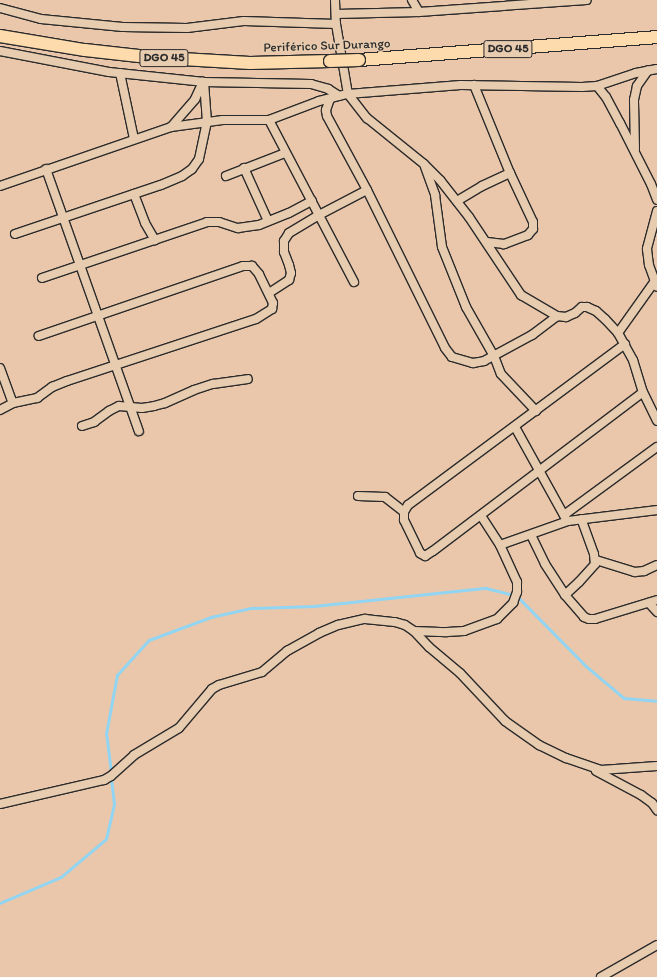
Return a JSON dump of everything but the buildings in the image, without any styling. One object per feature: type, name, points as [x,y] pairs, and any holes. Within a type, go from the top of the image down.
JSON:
[{"type":"highway","name":"Periférico Sur Durango","points":[[0,36],[85,50],[148,57],[250,63],[359,60],[657,37]]},
{"type":"street","points":[[335,0],[336,24],[348,94],[367,118],[424,164],[457,201],[487,242],[508,277],[521,295],[557,316],[566,317],[575,313],[582,307],[587,307],[596,311],[618,333],[633,360],[643,392],[657,422]]},
{"type":"street","points":[[412,0],[419,12]]},
{"type":"street","points":[[336,14],[419,12],[587,0]]},
{"type":"street","points":[[0,8],[41,18],[123,27],[187,28],[244,21],[336,24]]},
{"type":"street","points":[[0,51],[86,69],[204,82],[311,84],[328,89],[339,96]]},
{"type":"street","points":[[0,186],[171,127],[239,119],[268,120],[319,101],[348,94],[474,85],[561,88],[597,86],[648,70],[657,69]]},
{"type":"street","points":[[635,152],[634,100],[637,86],[648,70]]},
{"type":"street","points":[[120,73],[134,140]]},
{"type":"street","points":[[15,234],[134,194],[182,176],[192,169],[199,159],[207,122],[204,82]]},
{"type":"street","points":[[171,127],[191,105],[204,82]]},
{"type":"street","points":[[474,85],[510,173],[533,222],[533,229],[528,235],[504,244],[487,242]]},
{"type":"street","points":[[597,86],[606,97],[652,184],[657,200]]},
{"type":"street","points":[[330,99],[326,110],[327,116],[367,190],[445,348],[452,357],[462,361],[474,363],[494,356],[532,335],[557,316]]},
{"type":"street","points":[[268,120],[354,282]]},
{"type":"street","points":[[226,176],[285,153]]},
{"type":"street","points":[[424,164],[435,195],[442,247],[466,307],[494,356],[501,374],[536,411]]},
{"type":"street","points":[[244,168],[268,221]]},
{"type":"street","points":[[46,169],[139,431]]},
{"type":"street","points":[[457,201],[482,186],[510,173]]},
{"type":"street","points":[[269,294],[289,280],[291,273],[284,252],[284,242],[289,233],[319,215],[367,190]]},
{"type":"street","points":[[134,194],[145,223],[155,240]]},
{"type":"street","points":[[42,278],[212,221],[238,228],[250,227],[289,213],[312,201]]},
{"type":"street","points":[[618,333],[656,284],[647,249],[657,211]]},
{"type":"street","points":[[0,410],[13,403],[37,398],[58,384],[116,364],[235,327],[267,314],[272,309],[272,303],[259,274],[252,266],[248,265],[39,336]]},
{"type":"street","points":[[625,344],[408,505],[404,512],[404,520],[420,553],[425,556],[481,516],[643,392]]},
{"type":"street","points":[[0,368],[13,403]]},
{"type":"street","points":[[82,426],[94,422],[119,406],[142,408],[154,406],[213,384],[248,379]]},
{"type":"street","points":[[515,427],[566,518]]},
{"type":"street","points":[[500,545],[531,535],[566,518],[657,447]]},
{"type":"street","points":[[358,496],[385,497],[404,512]]},
{"type":"street","points":[[566,518],[581,519],[657,510]]},
{"type":"street","points":[[414,631],[464,631],[497,619],[513,603],[517,592],[517,582],[500,545],[481,516]]},
{"type":"street","points":[[565,595],[592,568],[596,560],[581,519]]},
{"type":"street","points":[[531,535],[545,564],[565,595],[579,612],[589,620],[653,601],[657,612]]},
{"type":"street","points":[[596,560],[635,572],[644,571],[657,565]]},
{"type":"street","points":[[0,804],[95,782],[111,776],[134,755],[179,728],[212,690],[219,685],[262,672],[287,651],[319,633],[338,625],[365,619],[395,622],[405,625],[414,631],[429,647],[460,673],[505,721],[539,745],[591,767],[641,796],[652,803],[657,810]]},
{"type":"street","points":[[591,767],[611,770],[657,766]]},
{"type":"street","points":[[601,977],[657,945]]},
{"type":"waterway","points":[[111,773],[106,734],[117,675],[149,640],[211,617],[251,608],[314,606],[486,588],[517,596],[586,666],[624,698],[657,701]]},
{"type":"waterway","points":[[0,903],[61,877],[106,839],[114,804],[111,778]]}]
